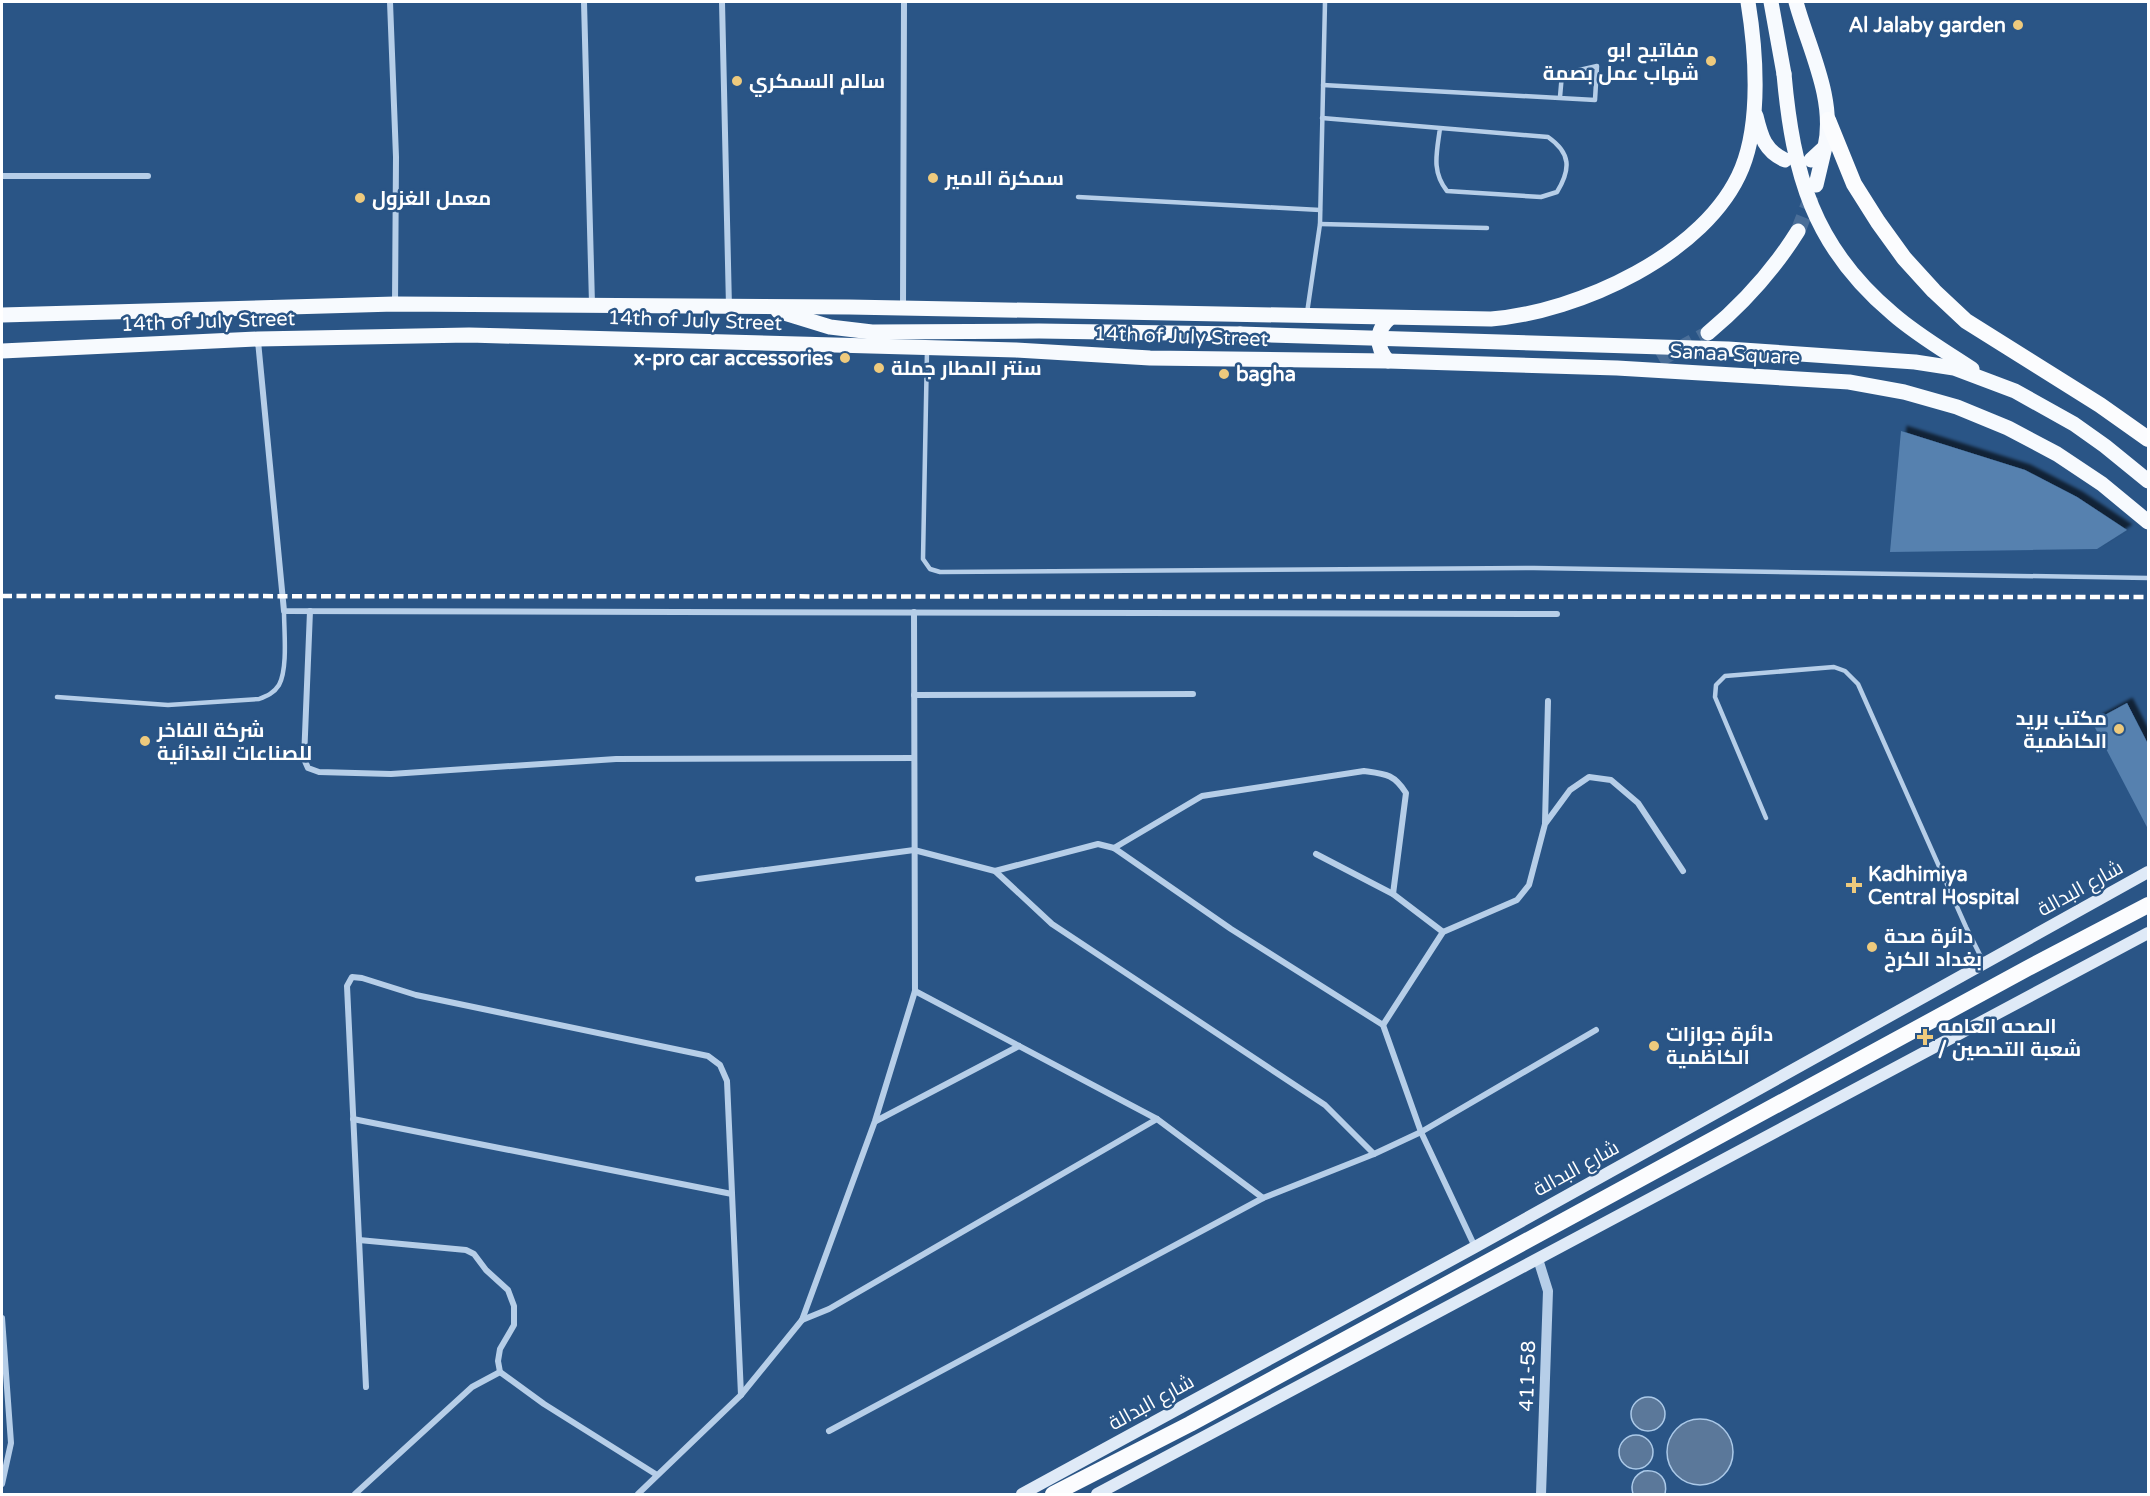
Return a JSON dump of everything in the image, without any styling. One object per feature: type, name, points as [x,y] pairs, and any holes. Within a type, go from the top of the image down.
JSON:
[{"type":"highway","points":[[1828,120],[1860,194],[1904,258],[1934,291],[1966,321],[2100,405],[2148,439]]},
{"type":"highway","points":[[1053,1494],[1191,1424],[2007,979],[2148,905]]},
{"type":"main road","points":[[1748,2],[1755,63],[1753,101],[1763,142],[1768,150],[1785,160]]},
{"type":"main road","points":[[1771,2],[1784,74],[1788,120],[1794,153],[1802,185],[1815,216],[1849,270],[1870,293],[1917,333],[1990,381]]},
{"type":"main road","points":[[1796,2],[1822,87],[1828,120],[1825,147],[1816,185]]},
{"type":"main road","name":"14th of July Street","points":[[2,315],[395,304],[903,308],[1390,318],[1520,317],[1551,309],[1609,287],[1663,256],[1705,224],[1732,188],[1742,168],[1751,135],[1753,101]]},
{"type":"main road","points":[[1811,160],[1825,147]]},
{"type":"main road","name":"Sanaa Square","points":[[1708,333],[1765,279],[1783,256],[1798,231]]},
{"type":"main road","points":[[769,308],[830,327],[873,332],[1039,331],[1240,334],[1750,350],[1915,362],[1954,368],[2015,391],[2074,424],[2148,481]]},
{"type":"main road","points":[[1388,361],[1381,354],[1379,342],[1381,328],[1390,318]]},
{"type":"main road","name":"14th of July Street","points":[[2,351],[258,339],[469,335],[927,348],[1150,358],[1388,361]]},
{"type":"main road","name":"Sanaa Square","points":[[1617,368],[1659,360]]},
{"type":"main road","name":"Sanaa Square","points":[[1388,361],[1617,368],[1850,382],[1914,395],[1957,407],[2008,428],[2057,454],[2102,484],[2148,522]]},
{"type":"main road","name":"شارع البدالة","points":[[1022,1494],[1475,1247],[2148,872]]},
{"type":"main road","points":[[1096,1494],[2148,933]]},
{"type":"street","points":[[390,2],[396,157],[395,304]]},
{"type":"street","points":[[584,2],[592,305]]},
{"type":"street","points":[[722,2],[729,307]]},
{"type":"street","points":[[903,308],[904,2]]},
{"type":"street","points":[[2,176],[148,176]]},
{"type":"street","points":[[258,339],[284,611],[1557,614]]},
{"type":"street","points":[[309,612],[304,759],[308,768],[319,772],[391,774],[616,759],[914,758]]},
{"type":"street","points":[[639,1494],[741,1395],[802,1320],[875,1121],[915,992],[914,612]]},
{"type":"street","points":[[914,695],[1193,694]]},
{"type":"street","points":[[1383,1025],[1443,932],[1517,900],[1529,885],[1545,824],[1548,701]]},
{"type":"street","points":[[1114,848],[1202,796],[1364,771],[1398,780],[1406,793],[1393,894]]},
{"type":"street","points":[[1545,824],[1570,790],[1589,777],[1611,780],[1638,803],[1683,872]]},
{"type":"street","points":[[698,879],[914,850],[995,870],[1098,844],[1114,848],[1231,929],[1383,1025],[1421,1132],[1475,1247]]},
{"type":"street","points":[[1316,854],[1393,894],[1443,932]]},
{"type":"street","points":[[995,870],[1052,924],[1325,1105],[1374,1154]]},
{"type":"street","points":[[366,1387],[347,986],[352,977],[416,994],[708,1056],[720,1065],[727,1082],[741,1395]]},
{"type":"street","points":[[915,992],[1156,1119],[1263,1198]]},
{"type":"street","points":[[829,1431],[1263,1198],[1374,1154],[1421,1132],[1596,1030]]},
{"type":"street","points":[[875,1121],[1019,1046]]},
{"type":"street","points":[[353,1119],[732,1194]]},
{"type":"street","points":[[802,1320],[829,1309],[1156,1119]]},
{"type":"street","points":[[359,1240],[466,1250],[474,1254],[486,1270],[508,1290],[514,1306],[514,1325],[500,1349],[498,1361],[500,1372],[544,1404],[657,1475]]},
{"type":"street","name":"411-58","points":[[1538,1259],[1548,1291],[1540,1494]]},
{"type":"street","points":[[2,1318],[11,1443],[2,1484]]},
{"type":"street","points":[[355,1494],[472,1387],[500,1372]]},
{"type":"lane","points":[[1306,316],[1320,224],[1324,2]]},
{"type":"lane","points":[[1323,85],[1595,100],[1597,66],[1562,74],[1560,97]]},
{"type":"lane","points":[[1322,118],[1548,137],[1560,145],[1566,155],[1565,179],[1557,192],[1541,197],[1447,191],[1439,181],[1436,168],[1440,128]]},
{"type":"lane","points":[[1078,197],[1320,210]]},
{"type":"lane","points":[[1320,224],[1487,228]]},
{"type":"lane","points":[[927,348],[923,559],[930,569],[940,572],[1534,568],[2148,578]]},
{"type":"lane","points":[[57,697],[168,705],[259,699],[272,693],[279,684],[284,651],[284,611]]},
{"type":"lane","points":[[1766,818],[1715,697],[1716,685],[1725,676],[1834,667],[1845,671],[1858,684],[1984,963]]},
{"type":"water","points":[[1648,1397],[1660,1402],[1665,1414],[1660,1426],[1648,1431],[1636,1426],[1631,1414],[1636,1402]]},
{"type":"water","points":[[1693,1419],[1707,1419],[1719,1424],[1728,1433],[1733,1452],[1731,1465],[1724,1476],[1707,1485],[1693,1485],[1681,1480],[1672,1471],[1667,1459],[1667,1445],[1672,1433],[1681,1424]]},
{"type":"water","points":[[1636,1435],[1648,1440],[1653,1452],[1648,1464],[1636,1469],[1624,1464],[1619,1452],[1624,1440]]},
{"type":"water","points":[[1644,1471],[1662,1476],[1666,1489],[1665,1494],[1633,1494],[1634,1480]]},
{"type":"building","points":[[1901,431],[2025,470],[2077,497],[2127,530],[2097,549],[1890,552]]},
{"type":"building","points":[[2127,703],[2148,744],[2148,829],[2092,722]]},
{"type":"tunnel","points":[[1798,231],[1813,192]]},
{"type":"tunnel","points":[[1659,360],[1708,333]]},
{"type":"railway","points":[[2,596],[2148,597]]},
{"type":"place","name":"Al Jalaby garden","points":[[2018,25]]},
{"type":"place","name":"مفاتيح ابو شهاب عمل بصمة","points":[[1711,61]]},
{"type":"place","name":"سالم السمكري","points":[[737,81]]},
{"type":"place","name":"سمكرة الامير","points":[[933,178]]},
{"type":"place","name":"معمل الغزول","points":[[360,198]]},
{"type":"place","name":"x-pro car accessories","points":[[845,358]]},
{"type":"place","name":"سنتر المطار جملة","points":[[879,368]]},
{"type":"place","name":"bagha","points":[[1224,374]]},
{"type":"place","name":"مكتب بريد الكاظمية","points":[[2119,729]]},
{"type":"place","name":"شركة الفاخر للصناعات الغذائية","points":[[145,741]]},
{"type":"place","name":"Kadhimiya Central Hospital","points":[[1854,885]]},
{"type":"place","name":"دائرة صحة بغداد الكرخ","points":[[1872,947]]},
{"type":"place","name":"الصحه العامه / شعبة التحصين","points":[[1925,1037]]},
{"type":"place","name":"دائرة جوازات الكاظمية","points":[[1654,1046]]}]
